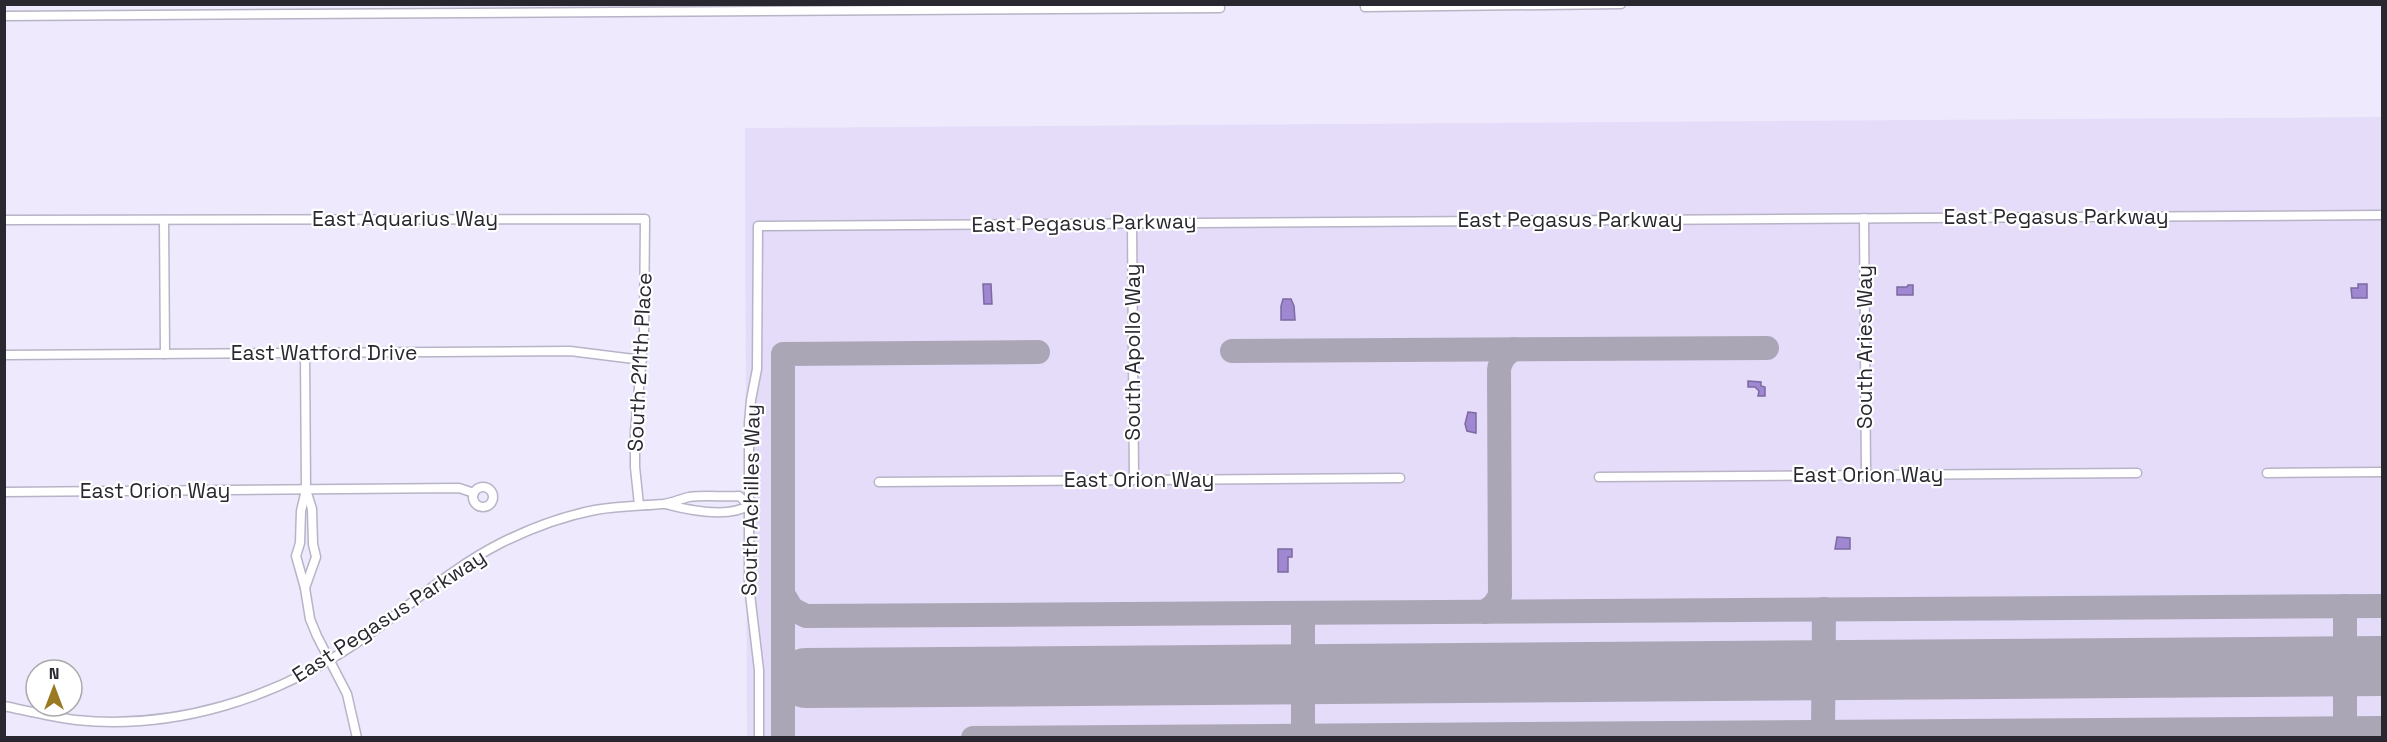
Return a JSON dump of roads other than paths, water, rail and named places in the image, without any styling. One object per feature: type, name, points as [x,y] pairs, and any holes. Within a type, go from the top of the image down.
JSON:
[{"type":"street","points":[[1365,7],[1621,4]]},
{"type":"street","points":[[4,16],[479,9],[1220,8]]},
{"type":"street","name":"East Pegasus Parkway","points":[[758,226],[2382,215]]},
{"type":"street","name":"South Aries Way","points":[[1864,218],[1866,475]]},
{"type":"street","name":"East Aquarius Way","points":[[4,220],[645,219]]},
{"type":"street","name":"South 211th Place","points":[[639,505],[635,467],[635,432],[642,360],[645,219]]},
{"type":"street","points":[[164,220],[165,354]]},
{"type":"street","name":"South Apollo Way","points":[[1132,223],[1134,480]]},
{"type":"street","name":"South Achilles Way","points":[[758,226],[758,369],[751,400],[749,423],[749,594],[759,670],[759,738]]},
{"type":"street","name":"East Watford Drive","points":[[4,355],[570,351],[642,360]]},
{"type":"street","points":[[305,354],[306,490],[296,556],[305,588],[310,619],[316,636],[347,694],[357,738]]},
{"type":"street","points":[[2267,473],[2382,472]]},
{"type":"street","name":"East Orion Way","points":[[1599,477],[2137,473]]},
{"type":"street","name":"East Orion Way","points":[[879,482],[1400,478]]},
{"type":"street","name":"East Orion Way","points":[[4,492],[459,488],[474,493]]},
{"type":"street","points":[[305,588],[316,557],[313,548],[312,509],[306,490]]},
{"type":"street","name":"East Pegasus Parkway","points":[[4,706],[76,720],[112,722],[195,714],[263,694],[296,680],[330,660],[469,561],[502,543],[574,516],[594,511],[665,504],[690,497],[739,496],[749,505],[739,512],[690,511],[665,504]]},
{"type":"street","points":[[299,548],[313,548]]}]
